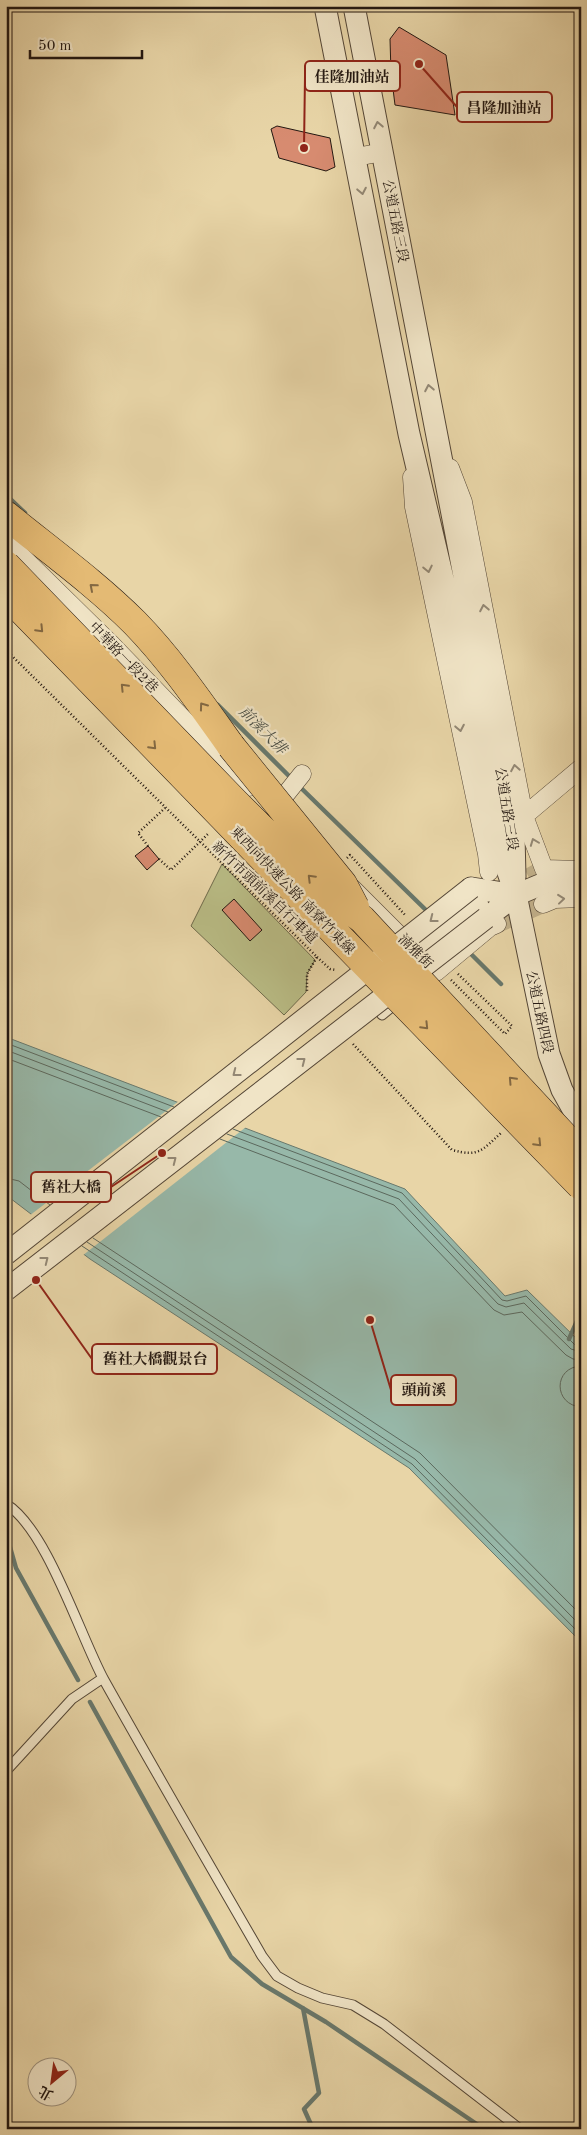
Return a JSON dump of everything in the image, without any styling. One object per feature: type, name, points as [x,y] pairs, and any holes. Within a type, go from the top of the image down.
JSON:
[{"type":"highway","points":[[6,515],[74,569],[135,623],[188,685],[231,746],[343,884],[362,919]]},
{"type":"highway","name":"東西向快速公路 南寮竹東線","points":[[6,565],[234,801],[320,887],[362,919],[581,1154]]},
{"type":"highway","name":"東西向快速公路 南寮竹東線","points":[[6,594],[581,1186]]},
{"type":"street","name":"公道五路三段","points":[[325,6],[409,434],[457,638],[494,836],[516,895]]},
{"type":"street","name":"公道五路三段","points":[[354,6],[514,835],[516,895]]},
{"type":"street","points":[[356,157],[383,152]]},
{"type":"street","name":"公道五路三段","points":[[409,434],[414,507],[487,854],[489,872]]},
{"type":"street","name":"公道五路三段","points":[[438,436],[463,502],[524,816],[544,869],[581,870]]},
{"type":"street","name":"中華路一段2巷","points":[[6,541],[112,645],[239,776],[395,931]]},
{"type":"street","points":[[524,816],[581,768]]},
{"type":"street","points":[[282,799],[302,774]]},
{"type":"street","name":"中華路一段2巷","points":[[239,776],[282,799],[306,843]]},
{"type":"street","points":[[416,952],[457,919],[547,882],[581,881]]},
{"type":"street","points":[[6,1254],[483,908],[516,895]]},
{"type":"street","name":"公道五路四段","points":[[516,895],[549,1054],[562,1090],[581,1124]]},
{"type":"street","points":[[543,904],[555,899],[581,898]]},
{"type":"street","points":[[443,976],[473,941],[483,908]]},
{"type":"street","points":[[6,1290],[483,908]]},
{"type":"street","name":"湳雅街","points":[[395,931],[443,976]]},
{"type":"lane","points":[[382,1015],[410,992],[443,976]]},
{"type":"lane","points":[[6,1504],[22,1516],[45,1552],[103,1678],[262,1956],[277,1976],[298,1988],[322,1998],[353,2005],[384,2024],[520,2129]]},
{"type":"lane","points":[[6,1770],[72,1699],[103,1678]]},
{"type":"path","name":"新竹市頭前溪自行車道","points":[[6,650],[317,956],[307,974],[306,992],[312,999]]},
{"type":"path","points":[[148,846],[138,834],[165,808]]},
{"type":"path","points":[[159,859],[171,870],[199,842]]},
{"type":"path","points":[[443,976],[505,1034],[512,1026],[456,972]]},
{"type":"path","points":[[350,1042],[452,1150],[469,1154],[483,1150],[508,1127]]},
{"type":"green space","points":[[222,864],[315,960],[307,974],[306,992],[284,1015],[191,926]]},
{"type":"water","points":[[6,1037],[405,1189],[505,1296],[527,1290],[581,1343],[581,1382],[578,1386],[581,1390],[581,1642],[409,1468],[90,1259],[6,1195]]},
{"type":"pier","points":[[179,1101],[246,1127],[82,1256],[29,1216]]},
{"type":"building","points":[[399,27],[446,55],[455,115],[395,105],[391,73],[390,39]]},
{"type":"building","points":[[277,126],[330,138],[335,167],[326,171],[279,158],[271,129]]},
{"type":"building","points":[[148,846],[159,859],[147,870],[135,856]]},
{"type":"building","points":[[234,899],[262,930],[250,941],[222,910]]},
{"type":"waterway","name":"前溪大排","points":[[6,495],[25,513]]},
{"type":"waterway","name":"前溪大排","points":[[218,705],[292,779]]},
{"type":"waterway","name":"前溪大排","points":[[298,785],[430,914]]},
{"type":"waterway","name":"前溪大排","points":[[468,951],[501,984]]},
{"type":"waterway","points":[[569,1339],[581,1312]]},
{"type":"waterway","points":[[6,1533],[16,1568],[78,1680]]},
{"type":"waterway","points":[[90,1702],[231,1957],[262,1984],[326,2022],[484,2129]]},
{"type":"waterway","points":[[303,2008],[319,2093],[304,2109],[313,2129]]},
{"type":"tunnel","points":[[505,890],[544,869]]},
{"type":"tunnel","points":[[497,924],[543,904]]},
{"type":"place","name":"昌隆加油站","points":[[419,64]]},
{"type":"place","name":"佳隆加油站","points":[[304,148]]},
{"type":"place","name":"舊社大橋","points":[[162,1153]]},
{"type":"place","name":"舊社大橋觀景台","points":[[36,1280]]},
{"type":"place","name":"頭前溪","points":[[370,1320]]}]
